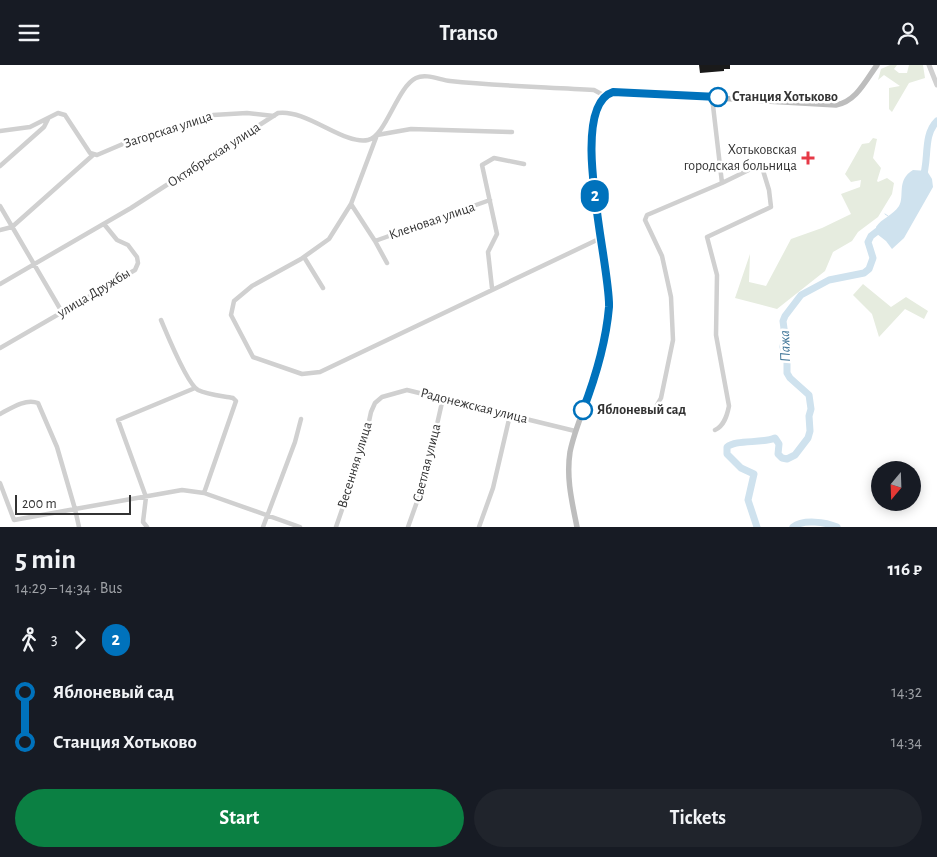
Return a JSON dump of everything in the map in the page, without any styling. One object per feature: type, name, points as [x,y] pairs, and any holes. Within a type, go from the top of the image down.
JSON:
[{"type":"main road","points":[[577,527],[568,477],[575,431],[602,352],[608,307],[608,285],[590,150],[595,118],[604,96],[616,92],[831,105],[843,104],[855,96],[876,65]]},
{"type":"street","points":[[931,65],[937,85]]},
{"type":"street","points":[[601,237],[548,265],[492,289],[320,372],[302,373],[254,357],[231,315],[234,301],[246,291],[304,257],[329,239],[351,205],[377,135],[403,91],[414,79],[425,77],[453,81],[594,90],[604,96]]},
{"type":"street","points":[[712,97],[722,183]]},
{"type":"street","points":[[0,131],[30,127],[58,113],[65,115],[93,155]]},
{"type":"street","name":"Загорская улица","points":[[0,230],[12,227],[93,155],[144,135],[173,129],[213,115],[247,113],[274,116]]},
{"type":"street","name":"Октябрьская улица","points":[[0,283],[183,176],[274,116],[283,113],[296,115],[363,140],[371,139],[377,135],[411,129],[512,132]]},
{"type":"street","points":[[0,166],[44,127],[48,119]]},
{"type":"street","points":[[492,289],[488,252],[497,234],[482,165],[494,157],[524,164]]},
{"type":"street","points":[[653,412],[660,398],[673,340],[671,297],[662,257],[645,220],[647,215],[761,164],[769,190],[771,207],[708,237],[717,275],[716,335],[729,406],[727,416],[715,430]]},
{"type":"street","name":"Кленовая улица","points":[[375,241],[490,200]]},
{"type":"street","points":[[351,205],[387,263]]},
{"type":"street","points":[[0,206],[62,312]]},
{"type":"street","name":"улица Дружбы","points":[[0,348],[135,270],[138,263],[137,257],[127,244],[117,240],[104,223]]},
{"type":"street","points":[[304,257],[323,288]]},
{"type":"street","points":[[161,320],[195,388],[200,391],[233,398],[236,401],[204,493]]},
{"type":"street","points":[[147,527],[143,522],[146,497],[118,420],[195,388]]},
{"type":"street","name":"Радонежская улица","points":[[375,403],[382,397],[407,390],[575,431]]},
{"type":"street","name":"Светлая улица","points":[[408,527],[424,482],[443,399]]},
{"type":"street","points":[[0,414],[27,402],[38,403],[57,447],[79,527]]},
{"type":"street","name":"Весенняя улица","points":[[336,527],[363,449],[371,412],[375,403]]},
{"type":"street","points":[[479,527],[493,488],[510,415]]},
{"type":"street","points":[[263,527],[295,442],[301,419]]},
{"type":"street","points":[[0,483],[14,520],[182,490],[204,493],[300,527]]},
{"type":"shaded area","points":[[890,65],[897,65],[894,69],[899,73],[907,73],[909,65],[923,65],[925,78],[909,83],[892,112],[889,109],[889,88],[900,86],[884,75],[878,80],[881,69]]},
{"type":"shaded area","points":[[873,138],[877,139],[873,158],[881,168],[877,181],[887,178],[894,183],[892,194],[878,217],[858,232],[852,241],[833,252],[825,271],[777,309],[735,298],[750,254],[749,282],[766,286],[791,239],[822,228],[851,214],[841,194],[860,187],[861,180],[851,182],[845,174],[862,144],[869,143]]},
{"type":"shaded area","points":[[863,284],[891,307],[906,297],[928,311],[924,319],[905,309],[879,337],[872,314],[853,295]]},
{"type":"water","points":[[913,170],[927,171],[932,179],[933,187],[904,238],[892,249],[877,234],[876,227],[899,206],[904,178]]},
{"type":"building","points":[[699,65],[730,65],[730,69],[700,73]]},
{"type":"waterway","name":"Пажа","points":[[922,180],[926,165],[929,134],[937,121]]},
{"type":"waterway","name":"Пажа","points":[[757,527],[748,500],[754,474],[741,468],[727,454],[727,447],[736,443],[775,438],[779,444],[778,454],[782,458],[787,459],[795,455],[808,438],[811,409],[809,395],[787,373],[787,360],[783,347],[785,336],[783,321],[801,295],[829,280],[864,273],[869,269],[873,258],[868,242],[871,236],[884,226]]},
{"type":"waterway","name":"Пажа","points":[[793,527],[797,524],[815,522],[837,527]]},
{"type":"bus line","name":"2","points":[[583,410],[602,352],[608,307],[608,285],[590,159],[591,136],[604,96],[613,92],[718,97]]},
{"type":"place","name":"Станция Хотьково","points":[[718,97]]},
{"type":"place","name":"Хотьковская городская больница","points":[[808,158]]},
{"type":"place","name":"Яблоневый сад","points":[[583,410]]}]
